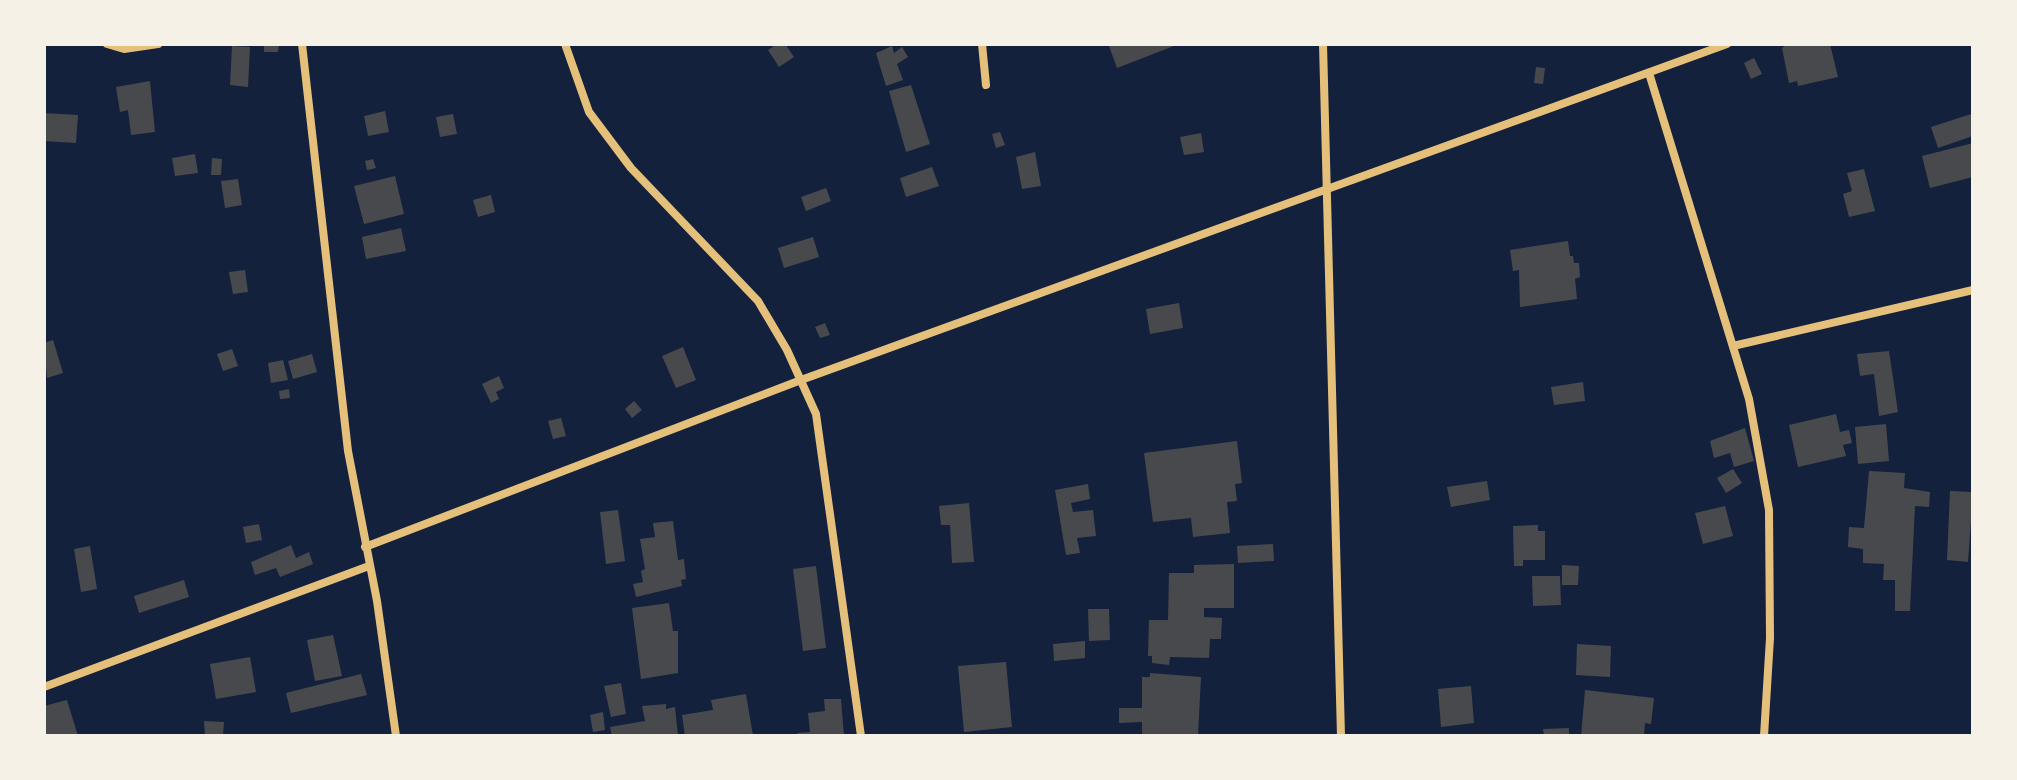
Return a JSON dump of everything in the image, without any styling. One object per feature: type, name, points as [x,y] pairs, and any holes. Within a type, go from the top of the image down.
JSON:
[{"type":"street","points":[[107,44],[124,49],[158,44]]},
{"type":"street","points":[[302,44],[348,451],[396,736]]},
{"type":"street","points":[[565,44],[589,112],[631,168],[758,301],[816,414],[861,736]]},
{"type":"street","points":[[982,44],[986,85]]},
{"type":"street","points":[[1323,44],[1341,736]]},
{"type":"street","points":[[365,547],[801,380],[1727,44]]},
{"type":"street","points":[[1649,73],[1749,399],[1769,510],[1770,638],[1764,736]]},
{"type":"street","points":[[1733,346],[1973,290]]},
{"type":"street","points":[[44,687],[369,566]]},
{"type":"building","points":[[264,44],[279,44],[278,52],[264,52]]},
{"type":"building","points":[[777,44],[785,44],[794,57],[779,67],[768,50]]},
{"type":"building","points":[[1179,44],[1117,68],[1109,46]]},
{"type":"building","points":[[1788,44],[1830,44],[1838,77],[1798,86],[1797,81],[1789,83],[1782,48]]},
{"type":"building","points":[[232,46],[250,47],[248,87],[230,85]]},
{"type":"building","points":[[892,46],[894,53],[902,47],[908,57],[897,64],[903,80],[886,86],[876,53]]},
{"type":"building","points":[[1754,58],[1762,74],[1751,79],[1744,63]]},
{"type":"building","points":[[1536,67],[1545,68],[1543,84],[1534,83]]},
{"type":"building","points":[[150,81],[155,132],[131,135],[128,110],[120,112],[116,87]]},
{"type":"building","points":[[911,85],[930,144],[906,152],[889,91]]},
{"type":"building","points":[[385,111],[389,132],[368,136],[364,116]]},
{"type":"building","points":[[44,113],[78,115],[76,143],[44,141]]},
{"type":"building","points":[[453,114],[457,134],[440,137],[436,117]]},
{"type":"building","points":[[1971,114],[1973,136],[1938,148],[1931,127]]},
{"type":"building","points":[[1000,132],[1005,145],[996,148],[992,134]]},
{"type":"building","points":[[1201,133],[1204,152],[1184,155],[1180,137]]},
{"type":"building","points":[[1973,143],[1973,177],[1930,188],[1922,156]]},
{"type":"building","points":[[1035,152],[1041,186],[1022,189],[1016,157]]},
{"type":"building","points":[[195,154],[198,173],[175,176],[172,158]]},
{"type":"building","points":[[212,158],[222,159],[221,175],[211,175]]},
{"type":"building","points":[[373,159],[376,168],[367,170],[365,161]]},
{"type":"building","points":[[932,167],[939,186],[906,197],[900,178]]},
{"type":"building","points":[[1864,169],[1875,211],[1849,217],[1843,194],[1852,191],[1847,173]]},
{"type":"building","points":[[395,176],[404,214],[364,224],[354,186]]},
{"type":"building","points":[[238,179],[242,205],[225,208],[221,181]]},
{"type":"building","points":[[826,188],[831,201],[806,211],[801,197]]},
{"type":"building","points":[[491,195],[495,212],[478,217],[473,200]]},
{"type":"building","points":[[401,228],[406,251],[366,259],[362,237]]},
{"type":"building","points":[[813,237],[819,257],[784,268],[778,248]]},
{"type":"building","points":[[1568,241],[1570,256],[1573,256],[1574,263],[1579,263],[1580,277],[1575,279],[1577,299],[1520,307],[1519,270],[1513,271],[1510,250]]},
{"type":"building","points":[[245,270],[248,292],[233,294],[229,272]]},
{"type":"building","points":[[1179,303],[1183,328],[1150,334],[1146,309]]},
{"type":"building","points":[[825,323],[830,335],[820,338],[815,327]]},
{"type":"building","points":[[53,340],[63,373],[47,378],[44,343]]},
{"type":"building","points":[[683,347],[696,380],[676,388],[662,356]]},
{"type":"building","points":[[232,349],[238,366],[223,371],[217,354]]},
{"type":"building","points":[[1889,351],[1898,412],[1879,416],[1874,374],[1860,376],[1857,354]]},
{"type":"building","points":[[312,354],[317,372],[293,379],[288,361]]},
{"type":"building","points":[[283,360],[288,380],[271,383],[268,363]]},
{"type":"building","points":[[499,376],[504,388],[496,392],[499,399],[491,403],[482,384]]},
{"type":"building","points":[[1583,382],[1585,401],[1554,405],[1551,387]]},
{"type":"building","points":[[289,389],[290,398],[280,399],[279,391]]},
{"type":"building","points":[[634,401],[642,410],[632,418],[625,409]]},
{"type":"building","points":[[1836,414],[1840,432],[1849,430],[1852,443],[1843,445],[1846,456],[1798,467],[1789,425]]},
{"type":"building","points":[[561,418],[566,436],[553,439],[548,421]]},
{"type":"building","points":[[1886,424],[1889,461],[1858,464],[1855,427]]},
{"type":"building","points":[[1745,428],[1754,461],[1734,467],[1730,453],[1714,458],[1710,441]]},
{"type":"building","points":[[1237,441],[1242,483],[1235,484],[1237,501],[1227,502],[1230,533],[1193,537],[1191,518],[1153,522],[1144,453]]},
{"type":"building","points":[[1733,469],[1742,483],[1726,493],[1717,478]]},
{"type":"building","points":[[1869,471],[1905,473],[1904,488],[1930,492],[1929,507],[1915,506],[1910,611],[1895,611],[1895,580],[1883,580],[1884,564],[1863,563],[1863,549],[1848,547],[1849,527],[1864,528]]},
{"type":"building","points":[[1487,481],[1490,500],[1451,507],[1447,487]]},
{"type":"building","points":[[1088,484],[1090,499],[1071,503],[1073,512],[1093,510],[1096,536],[1077,538],[1080,553],[1066,555],[1055,490]]},
{"type":"building","points":[[1950,491],[1973,492],[1968,562],[1947,560]]},
{"type":"building","points":[[969,503],[974,562],[952,563],[950,525],[941,525],[939,506]]},
{"type":"building","points":[[1725,506],[1733,536],[1703,544],[1695,513]]},
{"type":"building","points":[[618,510],[625,561],[606,564],[600,512]]},
{"type":"building","points":[[673,521],[678,560],[684,559],[686,579],[681,580],[682,586],[636,597],[633,584],[643,582],[641,571],[645,569],[640,539],[655,537],[653,523]]},
{"type":"building","points":[[259,524],[262,540],[246,543],[243,527]]},
{"type":"building","points":[[1538,525],[1538,531],[1545,531],[1545,560],[1523,560],[1523,566],[1514,566],[1513,526]]},
{"type":"building","points":[[1273,544],[1274,561],[1238,563],[1237,546]]},
{"type":"building","points":[[291,545],[296,558],[309,552],[313,564],[280,577],[276,568],[255,575],[251,562]]},
{"type":"building","points":[[90,546],[97,589],[81,592],[74,549]]},
{"type":"building","points":[[1234,564],[1234,608],[1204,608],[1204,617],[1222,618],[1221,639],[1210,639],[1209,658],[1170,657],[1169,665],[1152,663],[1152,656],[1148,656],[1149,620],[1168,620],[1169,573],[1194,573],[1194,565]]},
{"type":"building","points":[[1562,565],[1579,566],[1578,585],[1562,585]]},
{"type":"building","points":[[816,566],[826,648],[803,651],[793,569]]},
{"type":"building","points":[[1532,576],[1560,576],[1561,605],[1533,606]]},
{"type":"building","points":[[184,580],[189,597],[139,613],[134,596]]},
{"type":"building","points":[[669,603],[673,631],[678,631],[678,673],[641,679],[632,608]]},
{"type":"building","points":[[1088,609],[1109,609],[1110,640],[1089,641]]},
{"type":"building","points":[[333,635],[342,676],[315,681],[307,640]]},
{"type":"building","points":[[1085,641],[1085,658],[1054,661],[1053,644]]},
{"type":"building","points":[[1577,644],[1611,646],[1610,677],[1576,675]]},
{"type":"building","points":[[250,657],[256,692],[216,699],[210,664]]},
{"type":"building","points":[[1006,662],[1012,727],[964,732],[958,666]]},
{"type":"building","points":[[1150,673],[1201,677],[1198,736],[1142,736],[1142,722],[1119,723],[1119,708],[1142,708],[1142,677],[1150,677]]},
{"type":"building","points":[[361,674],[367,695],[291,713],[286,693]]},
{"type":"building","points":[[621,683],[626,714],[611,717],[604,686]]},
{"type":"building","points":[[1471,686],[1474,723],[1441,727],[1438,689]]},
{"type":"building","points":[[1585,690],[1654,698],[1651,724],[1645,723],[1644,736],[1581,736]]},
{"type":"building","points":[[746,694],[753,736],[685,736],[682,715],[713,710],[711,700]]},
{"type":"building","points":[[824,699],[841,699],[844,736],[797,736],[797,733],[810,732],[808,713],[825,711]]},
{"type":"building","points":[[67,700],[78,736],[44,736],[44,706]]},
{"type":"building","points":[[666,704],[666,709],[675,707],[678,736],[612,736],[610,727],[645,721],[642,706]]},
{"type":"building","points":[[603,712],[605,730],[593,732],[590,715]]},
{"type":"building","points":[[204,721],[224,722],[223,736],[205,736]]},
{"type":"building","points":[[1569,728],[1569,736],[1544,736],[1543,729]]}]
